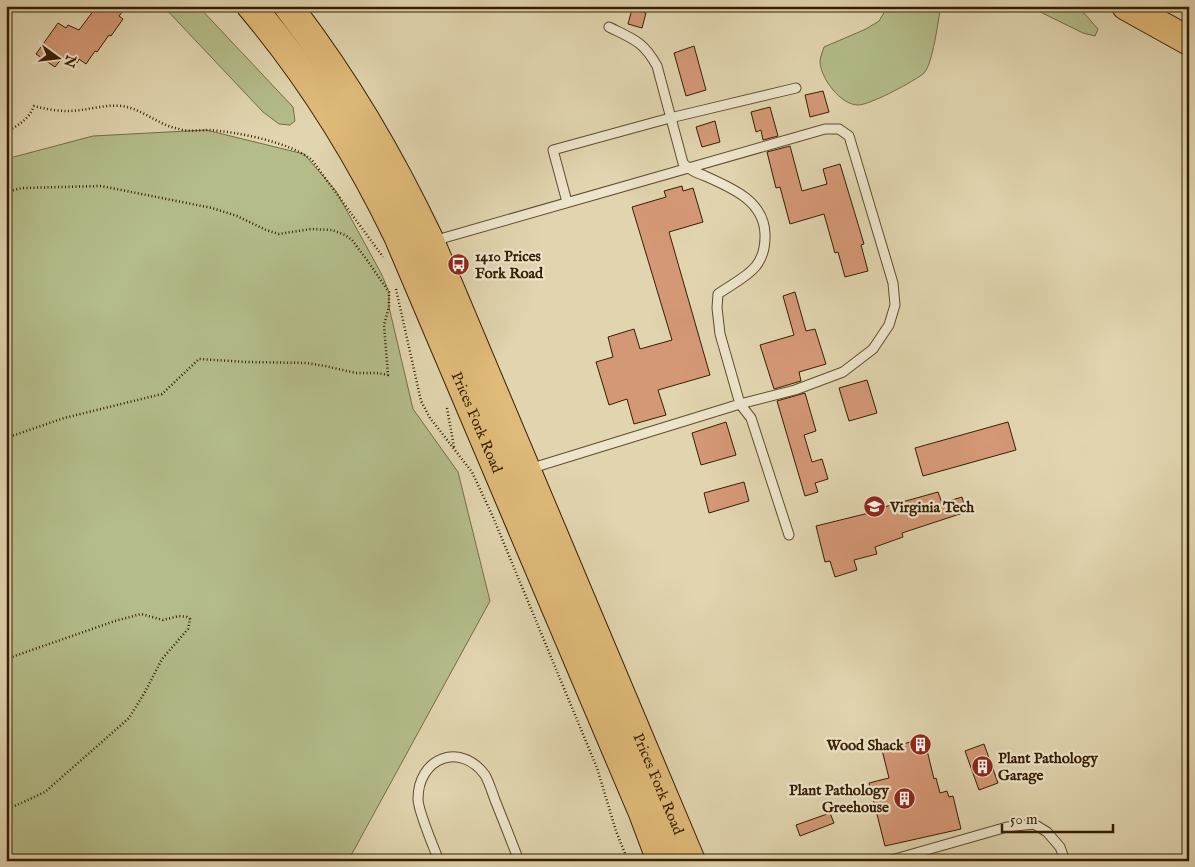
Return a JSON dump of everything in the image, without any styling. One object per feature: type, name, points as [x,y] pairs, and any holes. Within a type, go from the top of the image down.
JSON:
[{"type":"main road","name":"Prices Fork Road","points":[[251,6],[323,102],[361,164],[411,249],[527,469],[691,861]]},
{"type":"main road","name":"Prices Fork Road","points":[[288,6],[340,77],[404,186],[411,249],[662,861]]},
{"type":"main road","points":[[1126,6],[1189,41]]},
{"type":"lane","points":[[609,27],[638,41],[649,52],[657,66],[683,163],[687,168],[724,184],[744,196],[759,211],[765,226],[765,246],[760,262],[749,273],[718,294],[717,308],[720,334],[740,404],[752,418],[789,535]]},
{"type":"lane","points":[[567,202],[553,150],[670,118],[796,88]]},
{"type":"lane","points":[[411,249],[567,202],[825,129],[839,129],[849,136],[893,283],[895,305],[889,325],[872,349],[843,372],[795,390],[740,404],[527,469]]},
{"type":"lane","points":[[439,861],[418,802],[418,787],[422,776],[429,766],[442,759],[457,756],[471,762],[485,776],[520,861]]},
{"type":"lane","points":[[888,861],[1007,827],[1034,824],[1047,832],[1060,847],[1065,861]]},
{"type":"path","points":[[6,132],[21,124],[30,115],[34,106],[68,111],[121,106],[145,113],[180,130],[212,130],[250,136],[304,154],[312,160],[336,191],[411,249]]},
{"type":"path","points":[[6,192],[22,188],[101,186],[212,208],[237,216],[279,234],[311,229],[332,230],[352,240],[390,292],[389,307],[384,325],[388,376],[376,373],[356,373],[307,364],[199,359],[162,394],[64,418],[6,438]]},
{"type":"path","points":[[396,287],[421,401],[430,418],[472,472],[493,517],[597,768],[616,831],[628,861]]},
{"type":"path","points":[[6,659],[115,621],[141,614],[163,620],[179,616],[190,619],[188,630],[162,659],[129,718],[44,792],[6,810]]},
{"type":"green space","points":[[163,6],[198,6],[293,107],[295,121],[290,125],[279,124],[263,112]]},
{"type":"green space","points":[[888,6],[941,6],[930,61],[924,73],[902,87],[864,104],[852,104],[845,101],[833,90],[824,76],[820,62],[824,47],[866,29],[879,21]]},
{"type":"green space","points":[[1028,6],[1070,6],[1084,13],[1098,29],[1095,36],[1083,33]]},
{"type":"green space","points":[[206,130],[304,154],[336,191],[381,273],[389,292],[389,307],[413,409],[458,472],[490,601],[348,861],[6,861],[6,159],[93,136]]},
{"type":"building","points":[[97,6],[115,6],[123,11],[119,16],[123,19],[111,36],[109,35],[86,64],[79,59],[77,63],[68,57],[66,60],[62,58],[55,67],[36,54],[58,23],[66,28],[68,25],[79,30]]},
{"type":"building","points":[[632,9],[646,13],[642,28],[628,24]]},
{"type":"building","points":[[694,46],[706,90],[686,96],[674,53]]},
{"type":"building","points":[[823,91],[829,112],[810,117],[805,95]]},
{"type":"building","points":[[770,107],[778,136],[763,140],[761,130],[756,132],[751,112]]},
{"type":"building","points":[[715,121],[720,142],[702,147],[696,127]]},
{"type":"building","points":[[790,146],[802,191],[827,184],[823,169],[840,164],[864,244],[861,245],[868,271],[845,277],[838,252],[835,253],[824,214],[790,224],[780,187],[776,188],[767,152]]},
{"type":"building","points":[[682,186],[683,191],[693,188],[703,222],[669,232],[710,375],[658,390],[666,415],[634,424],[627,399],[609,405],[596,362],[613,357],[608,337],[634,329],[640,349],[672,340],[632,207],[666,197],[664,191]]},
{"type":"building","points":[[795,292],[806,331],[815,329],[826,364],[799,372],[801,381],[774,389],[760,345],[794,335],[783,296]]},
{"type":"building","points":[[867,380],[877,413],[849,421],[839,388]]},
{"type":"building","points":[[805,393],[816,431],[804,435],[812,462],[822,459],[828,479],[815,483],[818,492],[805,496],[777,401]]},
{"type":"building","points":[[726,422],[736,455],[701,465],[692,433]]},
{"type":"building","points":[[1008,422],[1016,450],[923,476],[915,448]]},
{"type":"building","points":[[744,482],[749,501],[709,513],[704,493]]},
{"type":"building","points":[[938,492],[942,503],[962,497],[966,512],[902,533],[903,537],[875,547],[877,554],[854,560],[857,570],[835,577],[830,561],[825,562],[816,526],[877,511],[877,509]]},
{"type":"building","points":[[924,738],[934,779],[936,778],[940,793],[947,791],[949,797],[953,796],[961,829],[885,846],[869,783],[889,778],[882,750]]},
{"type":"building","name":"Plant Pathology Garage","points":[[984,744],[998,783],[979,790],[965,751]]},
{"type":"building","points":[[830,813],[834,823],[800,836],[796,825]]},
{"type":"place","name":"1410 Prices Fork Road","points":[[459,265]]},
{"type":"place","name":"Virginia Tech","points":[[874,507]]},
{"type":"place","name":"Wood Shack","points":[[920,745]]},
{"type":"place","name":"Plant Pathology Garage","points":[[982,767]]},
{"type":"place","name":"Plant Pathology Greehouse","points":[[905,799]]}]
